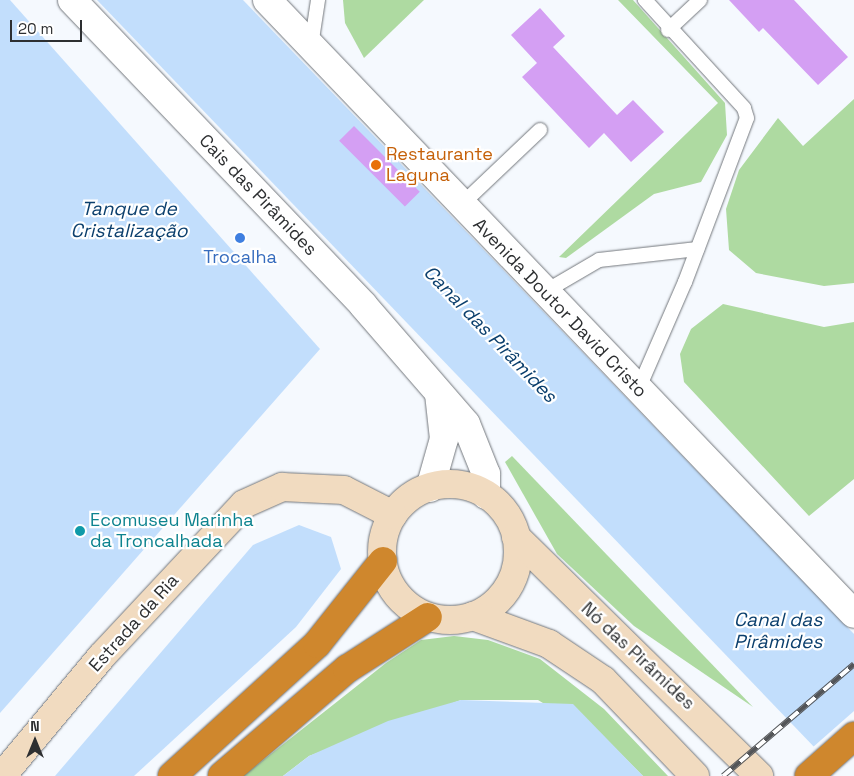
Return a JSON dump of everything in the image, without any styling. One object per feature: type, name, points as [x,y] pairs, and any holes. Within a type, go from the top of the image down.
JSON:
[{"type":"highway","points":[[172,776],[317,644],[383,561]]},
{"type":"highway","points":[[222,776],[347,669],[428,616]]},
{"type":"highway","points":[[809,776],[854,736]]},
{"type":"main road","name":"Nó das Pirâmides","points":[[516,537],[516,570],[506,590],[492,606],[473,616],[451,620],[428,616],[407,605],[392,588],[383,561],[382,543],[393,515],[404,502],[430,488],[466,486],[486,495],[503,509],[516,537],[759,776]]},
{"type":"main road","name":"Estrada da Ria","points":[[2,776],[101,657],[244,504],[282,487],[344,490],[393,515]]},
{"type":"main road","name":"Nó das Pirâmides","points":[[473,616],[549,644],[603,680],[695,776]]},
{"type":"street","name":"Cais das Pirâmides","points":[[72,0],[363,305],[466,424],[486,474],[486,495]]},
{"type":"street","name":"Avenida Doutor David Cristo","points":[[266,0],[854,614]]},
{"type":"street","points":[[430,488],[444,439],[439,394]]},
{"type":"lane","points":[[311,48],[318,0]]},
{"type":"lane","points":[[638,390],[697,249],[747,118],[744,108],[668,30],[645,0]]},
{"type":"lane","points":[[668,30],[700,0]]},
{"type":"lane","points":[[461,205],[540,130]]},
{"type":"lane","points":[[546,291],[599,260],[697,249]]},
{"type":"green space","points":[[343,0],[424,0],[364,58],[345,23]]},
{"type":"green space","points":[[618,0],[633,0],[725,103],[727,135],[701,182],[654,194],[566,258],[559,257],[718,103]]},
{"type":"green space","points":[[854,99],[854,283],[824,286],[756,273],[729,250],[726,209],[739,170],[778,118],[803,146]]},
{"type":"green space","points":[[723,304],[824,327],[854,322],[854,479],[809,516],[684,382],[680,354],[691,329]]},
{"type":"green space","points":[[512,456],[753,707],[634,626],[557,554],[505,462]]},
{"type":"green space","points":[[454,636],[488,640],[540,659],[604,709],[668,776],[643,776],[612,745],[538,700],[461,700],[309,756],[283,776],[243,776],[386,663],[421,640]]},
{"type":"water","name":"Ecomuseu Marinha da Troncalhada","points":[[0,0],[10,0],[320,349],[0,713]]},
{"type":"water","name":"Canal das Pirâmides","points":[[97,0],[243,0],[854,634],[854,776],[842,776]]},
{"type":"water","points":[[299,525],[331,537],[341,569],[296,627],[134,776],[55,776],[253,545]]},
{"type":"water","points":[[461,700],[573,704],[643,776],[283,776],[309,756],[388,721]]},
{"type":"pier","points":[[854,711],[854,776],[839,776],[812,748]]},
{"type":"building","points":[[729,0],[794,0],[848,57],[818,85],[763,28],[759,32]]},
{"type":"building","points":[[540,8],[565,36],[553,47],[617,115],[633,100],[664,132],[631,162],[604,133],[589,148],[522,77],[537,63],[511,35]]},
{"type":"building","points":[[354,126],[420,192],[405,207],[339,141]]},
{"type":"railway","points":[[723,776],[854,664]]},
{"type":"place","name":"Restaurante Laguna","points":[[376,165]]},
{"type":"place","name":"Trocalha","points":[[240,238]]},
{"type":"place","name":"Ecomuseu Marinha da Troncalhada","points":[[80,531]]},
{"type":"water label","name":"Tanque de Cristalização","points":[[129,220]]}]
